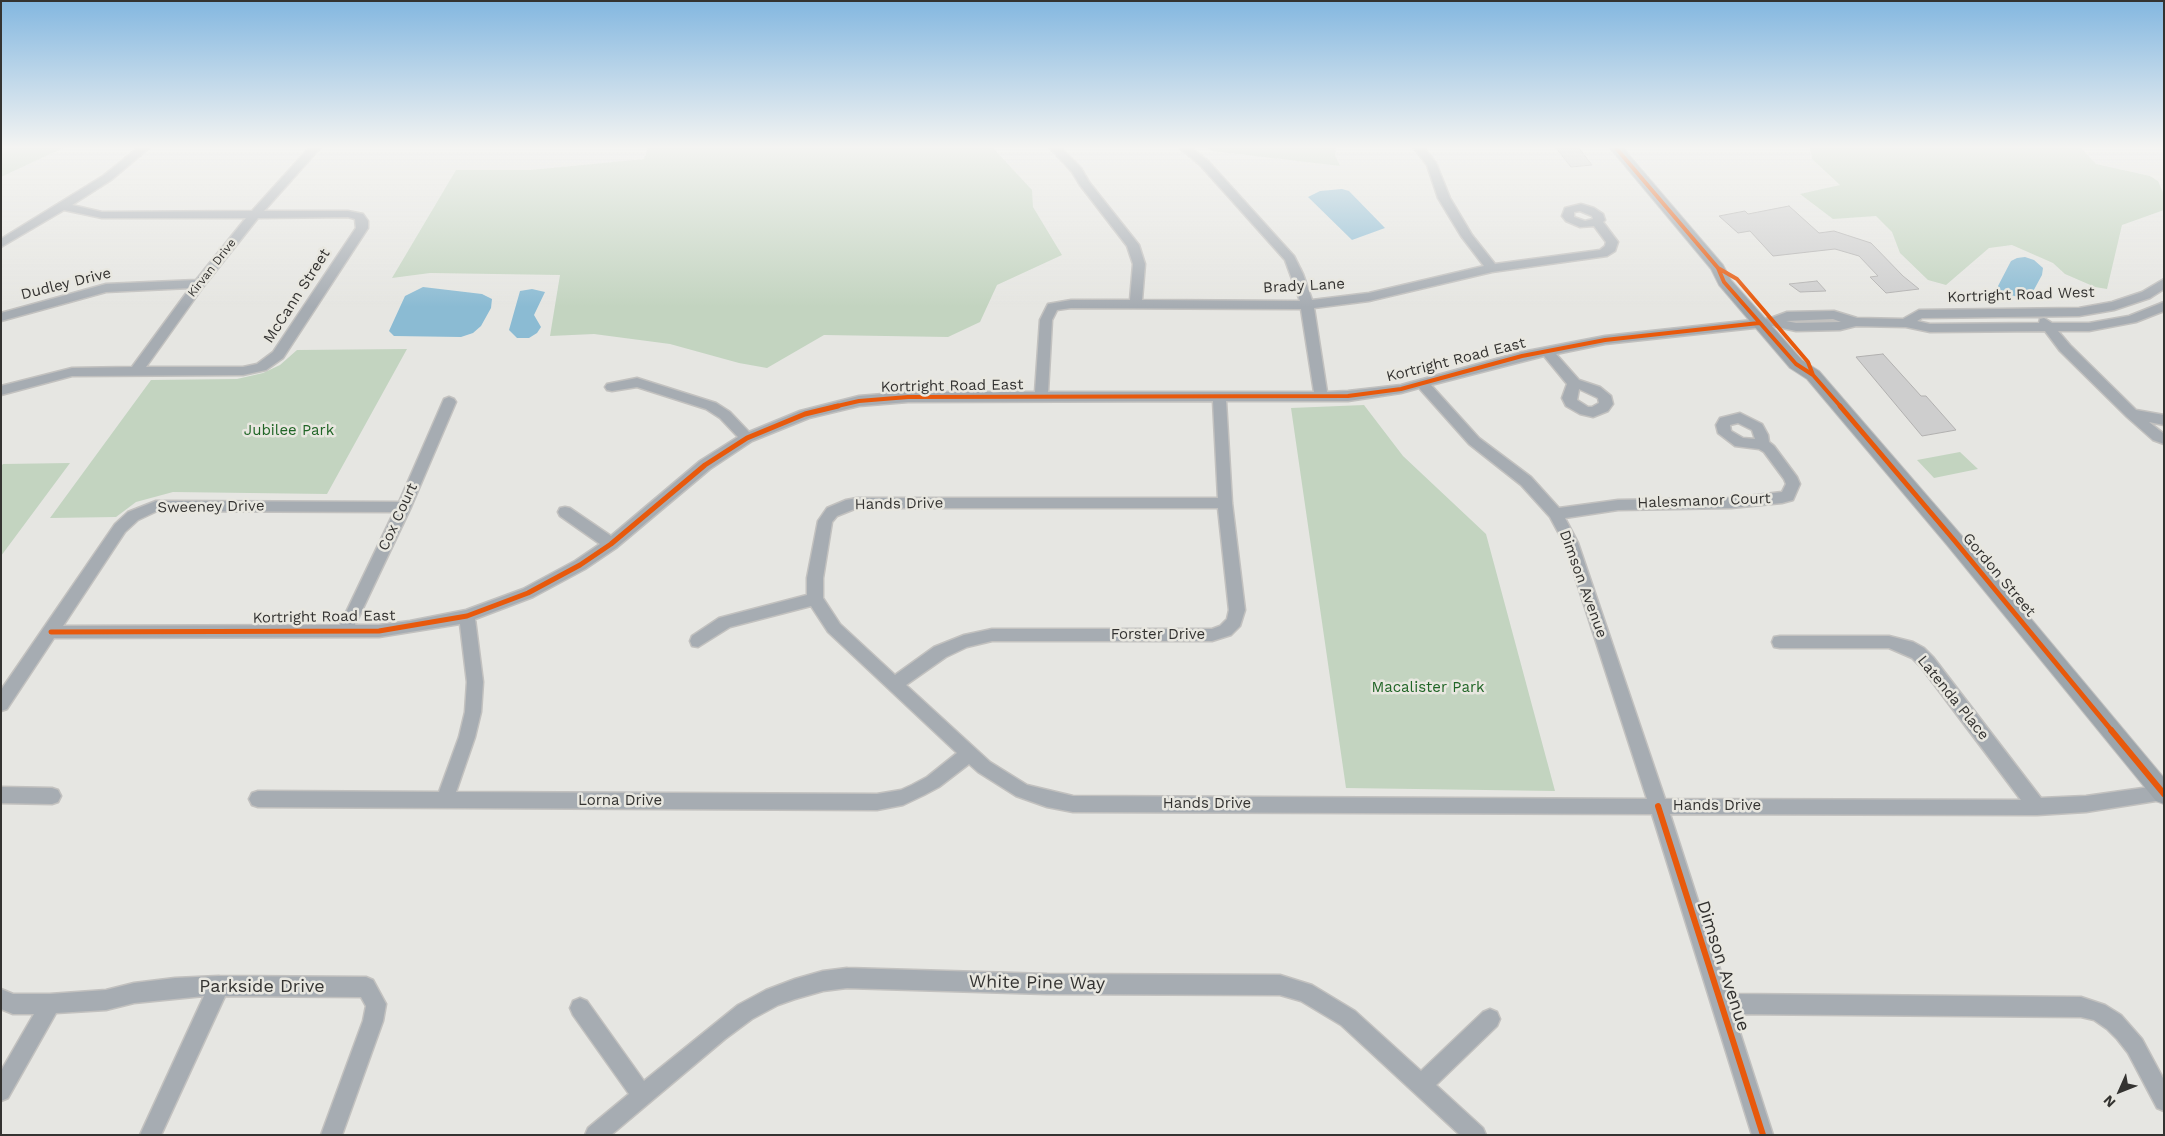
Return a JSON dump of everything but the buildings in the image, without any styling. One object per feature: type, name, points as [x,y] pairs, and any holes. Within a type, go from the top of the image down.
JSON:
[{"type":"main road","name":"Gordon Street","points":[[1661,201],[1718,268],[1724,282],[1766,322],[1796,364],[1812,375],[1954,540],[2163,793]]},
{"type":"street","points":[[1,244],[70,201]]},
{"type":"street","name":"Kirvan Drive","points":[[136,371],[199,284],[267,201]]},
{"type":"street","points":[[1098,201],[1133,244],[1139,264],[1136,304]]},
{"type":"street","points":[[1238,201],[1290,259],[1297,274],[1307,306],[1322,397]]},
{"type":"street","points":[[1446,201],[1467,236],[1492,268]]},
{"type":"street","name":"McCann Street","points":[[1,391],[60,374],[88,371],[243,371],[261,367],[278,356],[362,228],[362,221],[358,216],[348,214],[102,215],[62,206]]},
{"type":"street","name":"Brady Lane","points":[[1042,397],[1046,320],[1052,308],[1071,304],[1307,306],[1369,297],[1492,268],[1608,251],[1612,246],[1612,242],[1597,222]]},
{"type":"street","name":"Kortright Road West","points":[[1906,323],[1919,314],[2079,312],[2114,306],[2146,295],[2164,283]]},
{"type":"street","name":"Dudley Drive","points":[[1,318],[106,288],[199,284]]},
{"type":"street","points":[[2146,295],[2164,305]]},
{"type":"street","name":"Kortright Road West","points":[[1766,322],[1796,327],[1840,326],[1856,322],[1906,323],[1930,328],[2089,327],[2132,319],[2164,305]]},
{"type":"street","points":[[2035,314],[2064,348],[2132,414],[2158,437],[2164,439]]},
{"type":"street","name":"Kortright Road East","points":[[51,632],[344,632],[410,627],[468,616],[528,593],[554,580],[611,544],[704,465],[747,438],[805,414],[859,401],[908,397],[1322,397],[1373,393],[1423,384],[1498,362],[1605,340],[1766,322]]},
{"type":"street","points":[[1547,351],[1574,382]]},
{"type":"street","points":[[612,387],[637,382],[711,406],[725,415],[747,438]]},
{"type":"street","name":"Dimson Avenue","points":[[1423,384],[1464,432],[1484,450],[1526,481],[1556,514],[1571,543],[1658,806],[1763,1135]]},
{"type":"street","name":"Forster Drive","points":[[895,684],[940,652],[964,641],[992,635],[1212,635],[1224,631],[1234,622],[1237,610],[1225,503],[1219,397]]},
{"type":"street","name":"Cox Court","points":[[344,632],[404,507],[449,402]]},
{"type":"street","points":[[2132,414],[2164,420]]},
{"type":"street","name":"Halesmanor Court","points":[[1556,514],[1618,504],[1731,503],[1788,496],[1793,484],[1790,477],[1769,449],[1762,444]]},
{"type":"street","name":"Hands Drive","points":[[1225,503],[857,503],[846,505],[832,512],[826,521],[816,578],[815,599],[834,628],[969,754],[1002,780],[1022,791],[1047,799],[1073,804],[2037,807],[2086,804],[2163,793]]},
{"type":"street","name":"Sweeney Drive","points":[[1,704],[120,528],[133,516],[156,506],[404,507]]},
{"type":"street","points":[[565,512],[611,544]]},
{"type":"street","points":[[698,641],[725,622],[815,599]]},
{"type":"street","points":[[445,800],[467,737],[473,712],[475,682],[468,616]]},
{"type":"street","name":"Latenda Place","points":[[1780,642],[1889,642],[1907,646],[1918,653],[1927,662],[2037,807]]},
{"type":"street","name":"Lorna Drive","points":[[258,799],[877,802],[903,797],[918,790],[933,782],[969,754]]},
{"type":"street","points":[[1,795],[52,796]]},
{"type":"street","name":"White Pine Way","points":[[596,1135],[718,1032],[745,1012],[773,997],[795,989],[823,981],[847,978],[1047,984],[1280,985],[1305,992],[1348,1018],[1476,1135]]},
{"type":"street","points":[[150,1135],[219,986]]},
{"type":"street","name":"Parkside Drive","points":[[1,999],[12,1004],[50,1004],[106,1000],[134,993],[175,988],[219,986],[366,987],[376,1004],[373,1021],[331,1135]]},
{"type":"street","points":[[1,1091],[50,1004]]},
{"type":"street","name":"Dimson Avenue","points":[[1721,1004],[2081,1007],[2098,1012],[2114,1022],[2124,1032],[2135,1046],[2164,1101]]},
{"type":"street","points":[[580,1008],[642,1095]]},
{"type":"street","points":[[1422,1084],[1490,1019]]},
{"type":"green space","points":[[438,201],[1033,201],[1033,207],[1062,255],[997,285],[980,322],[948,337],[824,335],[767,368],[739,363],[670,344],[594,334],[550,336],[560,275],[430,273],[392,278]]},
{"type":"green space","points":[[1809,201],[2164,201],[2164,210],[2122,225],[2107,289],[2095,287],[2065,274],[2053,263],[2012,245],[1989,248],[1946,285],[1928,280],[1900,253],[1892,232],[1876,216],[1833,219]]},
{"type":"green space","name":"Jubilee Park","points":[[407,349],[327,494],[173,492],[136,502],[116,517],[50,518],[151,380],[237,379],[263,373],[280,365],[297,350]]},
{"type":"green space","name":"Macalister Park","points":[[1364,405],[1403,456],[1486,534],[1555,791],[1346,788],[1291,408]]},
{"type":"green space","points":[[1960,452],[1978,469],[1934,478],[1917,460]]},
{"type":"green space","points":[[70,463],[1,556],[1,466],[3,464]]},
{"type":"water","points":[[1312,201],[1359,201],[1385,228],[1352,240]]},
{"type":"water","points":[[2025,257],[2034,260],[2043,268],[2042,275],[2030,297],[2021,298],[2001,292],[1998,286],[2011,261]]},
{"type":"water","points":[[423,287],[482,294],[492,299],[491,308],[481,326],[473,333],[461,337],[394,336],[389,331],[405,296]]},
{"type":"water","points":[[532,289],[545,292],[534,315],[541,327],[537,333],[529,338],[517,338],[509,330],[520,291]]},
{"type":"cycle path","points":[[1661,201],[1718,268],[1724,282],[1796,364],[1813,375],[1954,540],[2164,794]]},
{"type":"cycle path","points":[[1718,268],[1737,279],[1808,362],[1813,375]]},
{"type":"cycle path","points":[[51,632],[379,631],[467,616],[528,593],[580,565],[611,544],[705,465],[747,438],[805,414],[859,401],[908,397],[1348,396],[1401,389],[1522,356],[1605,340],[1759,323]]},
{"type":"cycle path","points":[[1658,806],[1763,1135]]}]
